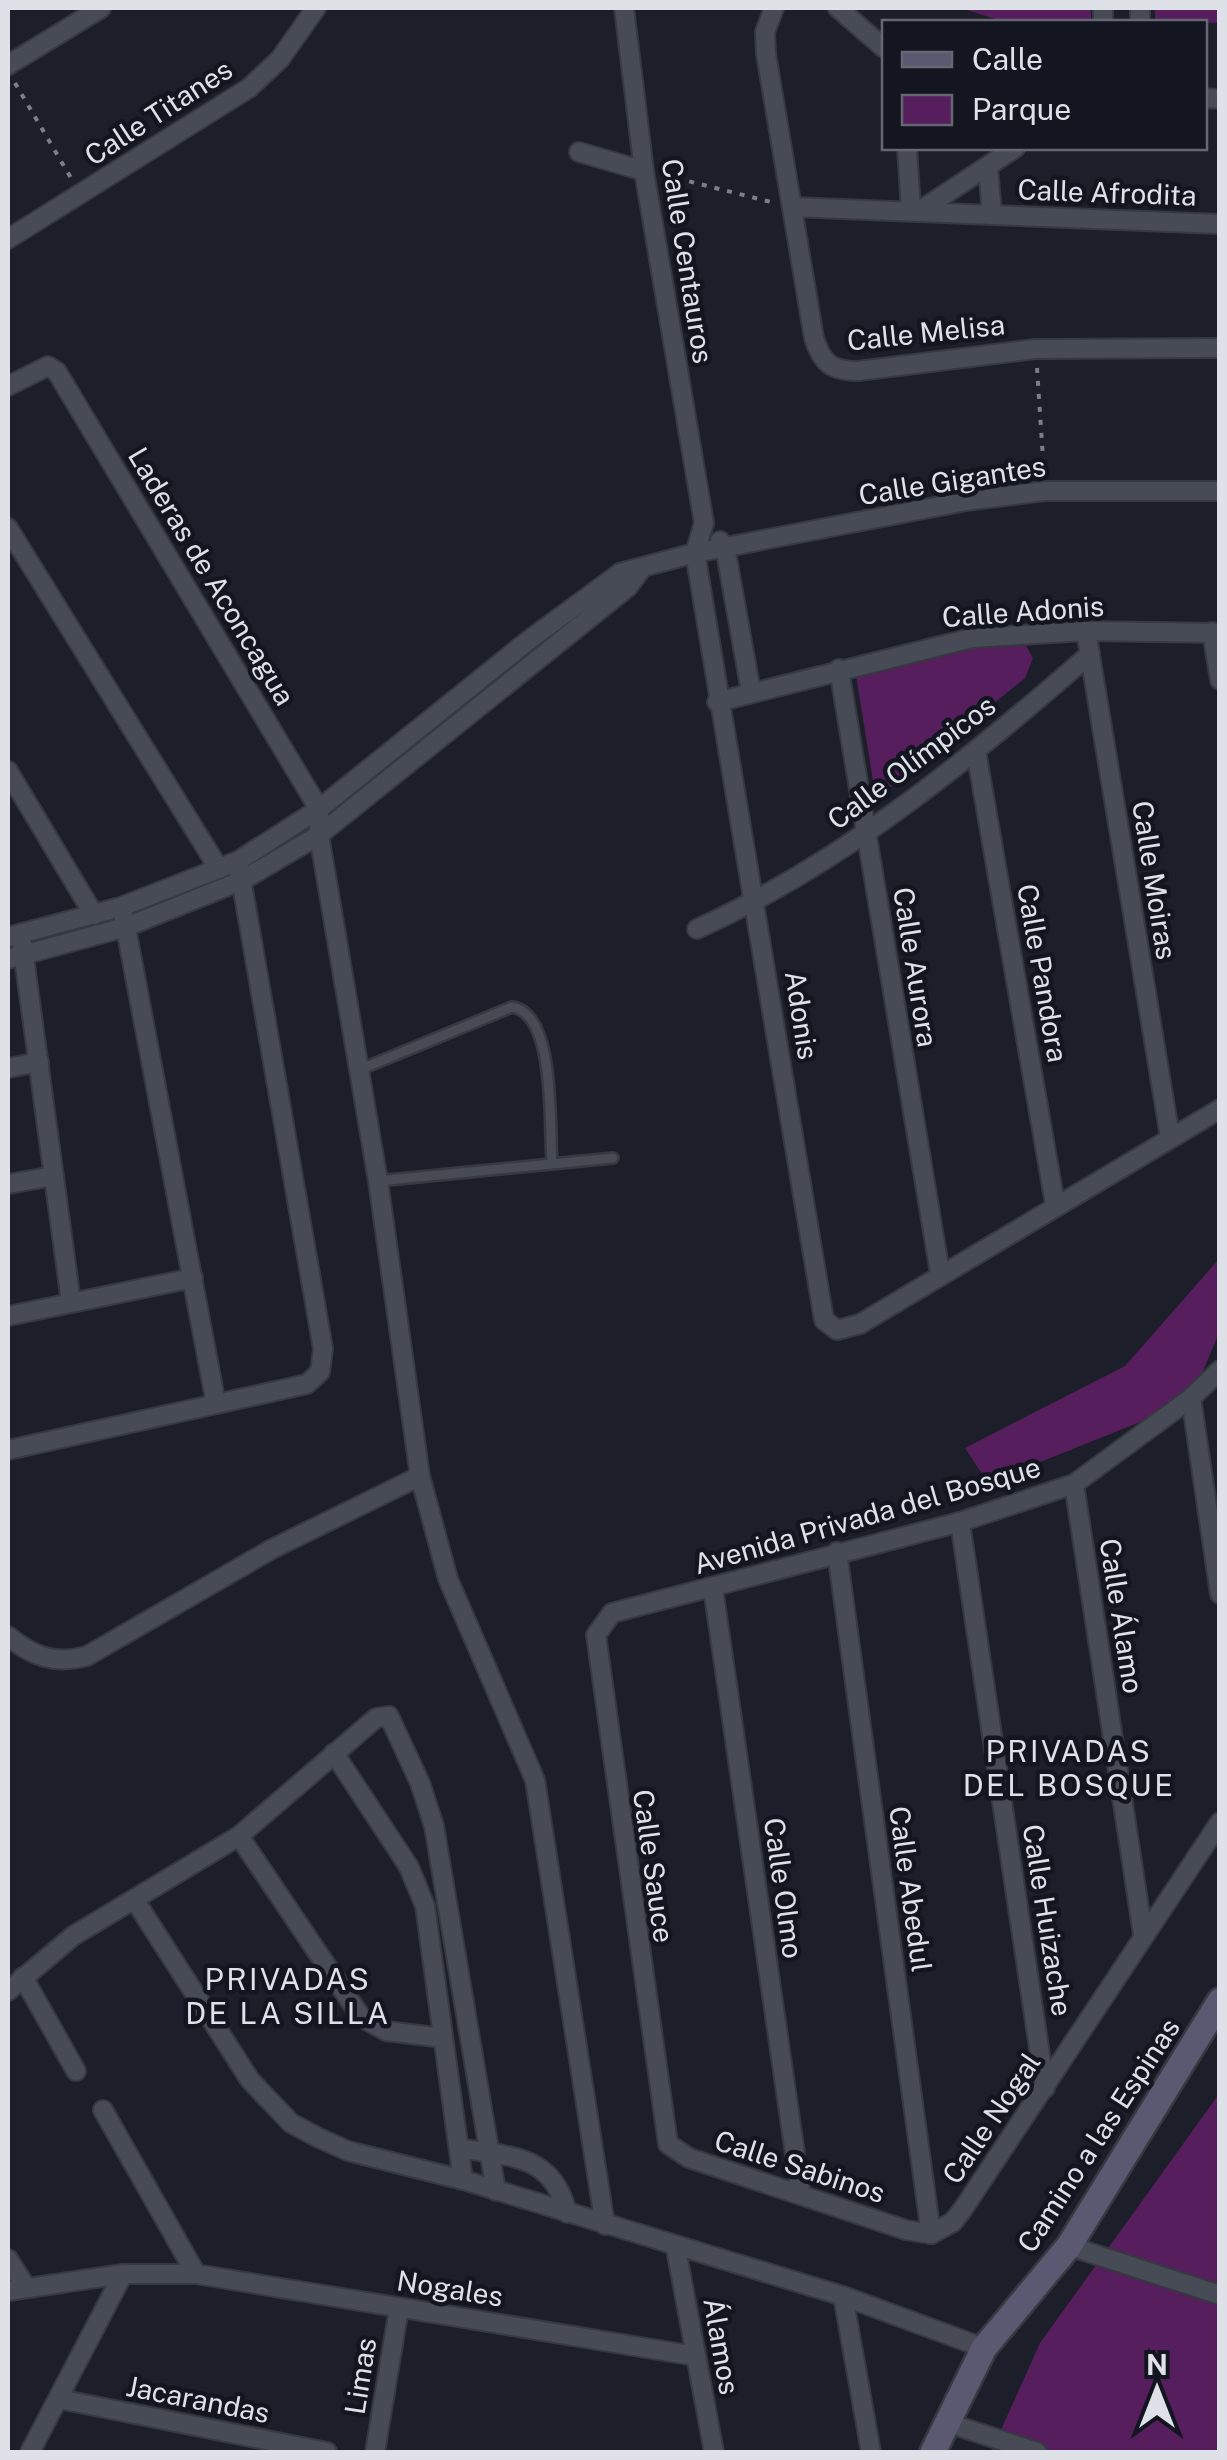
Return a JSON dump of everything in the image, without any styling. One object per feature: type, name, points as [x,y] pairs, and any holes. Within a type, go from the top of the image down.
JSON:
[{"type":"street","points":[[8,68],[101,8]]},
{"type":"street","name":"Calle Titanes","points":[[8,240],[249,88],[280,60],[316,8]]},
{"type":"street","name":"Calle Centauros","points":[[624,8],[644,170],[704,522],[695,552],[717,702]]},
{"type":"street","name":"Calle Melisa","points":[[774,8],[765,32],[766,54],[814,338],[822,360],[832,368],[858,372],[1036,349],[1220,348]]},
{"type":"street","points":[[838,8],[882,46]]},
{"type":"street","points":[[907,150],[916,210],[1012,150]]},
{"type":"street","points":[[579,152],[644,170]]},
{"type":"street","name":"Calle Afrodita","points":[[988,166],[992,215]]},
{"type":"street","name":"Calle Afrodita","points":[[792,207],[1220,224]]},
{"type":"street","name":"Laderas de Aconcagua","points":[[8,386],[38,367],[48,366],[56,372],[320,809]]},
{"type":"street","name":"Calle Gigantes","points":[[14,935],[121,907],[238,861],[320,809],[605,580],[695,552],[966,500],[1045,491],[1220,491]]},
{"type":"street","points":[[704,522],[725,547],[751,692]]},
{"type":"street","points":[[8,528],[219,869]]},
{"type":"street","points":[[16,956],[126,927],[244,880],[318,835],[628,587],[642,568]]},
{"type":"street","name":"Calle Adonis","points":[[717,702],[972,638],[1086,632],[1216,632]]},
{"type":"street","name":"Calle Moiras","points":[[1086,632],[1170,1137]]},
{"type":"street","points":[[1216,632],[1220,680]]},
{"type":"street","name":"Calle Olímpicos","points":[[697,929],[756,902],[866,832],[976,751],[1090,654]]},
{"type":"street","name":"Calle Aurora","points":[[839,669],[940,1273]]},
{"type":"street","name":"Adonis","points":[[717,702],[756,902],[824,1320],[838,1330],[860,1324],[940,1273]]},
{"type":"street","name":"Calle Pandora","points":[[976,751],[1055,1204]]},
{"type":"street","points":[[8,771],[94,915]]},
{"type":"street","points":[[320,809],[318,835],[378,1181],[420,1476],[448,1579],[535,1780],[605,2225]]},
{"type":"street","points":[[8,1450],[307,1384],[320,1372],[323,1349],[238,861]]},
{"type":"street","points":[[121,907],[216,1404]]},
{"type":"street","points":[[14,935],[39,1062],[70,1302]]},
{"type":"street","points":[[8,1068],[39,1062]]},
{"type":"street","points":[[940,1273],[1220,1109]]},
{"type":"street","points":[[8,1184],[54,1176]]},
{"type":"street","points":[[8,1316],[193,1278]]},
{"type":"street","name":"Avenida Privada del Bosque","points":[[612,1613],[960,1522],[1074,1484],[1191,1398],[1220,1370]]},
{"type":"street","points":[[1191,1398],[1220,1594]]},
{"type":"street","points":[[8,1636],[36,1657],[73,1660],[87,1656],[272,1549],[420,1476]]},
{"type":"street","name":"Calle Álamo","points":[[1074,1484],[1143,1934]]},
{"type":"street","name":"Calle Huizache","points":[[960,1522],[1045,2088]]},
{"type":"street","name":"Calle Abedul","points":[[837,1552],[931,2234]]},
{"type":"street","name":"Calle Olmo","points":[[712,1588],[801,2195]]},
{"type":"street","name":"Calle Sauce","points":[[612,1613],[596,1635],[596,1660],[664,2132]]},
{"type":"street","points":[[8,1991],[73,1936],[136,1902],[239,1836],[376,1718],[389,1716],[434,1826],[496,2190]]},
{"type":"street","points":[[334,1753],[417,1883],[430,1932],[463,2180]]},
{"type":"street","name":"Calle Nogal","points":[[931,2234],[953,2222],[963,2209],[1220,1822]]},
{"type":"street","points":[[239,1836],[361,2017],[386,2031],[443,2038]]},
{"type":"street","points":[[136,1902],[250,2080],[291,2123],[348,2151],[463,2180],[676,2249],[843,2296],[984,2348]]},
{"type":"street","points":[[22,1977],[76,2071]]},
{"type":"street","name":"Camino a las Espinas","points":[[933,2452],[984,2348],[1069,2246],[1218,2007]]},
{"type":"street","points":[[103,2110],[196,2274]]},
{"type":"street","name":"Calle Sabinos","points":[[664,2132],[672,2148],[682,2155],[931,2234]]},
{"type":"street","points":[[459,2148],[528,2162],[550,2174],[562,2190],[568,2213]]},
{"type":"street","points":[[1069,2246],[1220,2295]]},
{"type":"street","name":"Álamos","points":[[676,2249],[714,2452]]},
{"type":"street","points":[[8,2259],[17,2289]]},
{"type":"street","points":[[30,2452],[123,2274]]},
{"type":"street","name":"Nogales","points":[[17,2289],[123,2274],[196,2274],[695,2356]]},
{"type":"street","points":[[843,2296],[871,2452]]},
{"type":"street","name":"Limas","points":[[375,2452],[399,2308]]},
{"type":"street","name":"Jacarandas","points":[[59,2399],[327,2452]]},
{"type":"street","points":[[945,2422],[1037,2452]]},
{"type":"lane","points":[[359,1070],[512,1007],[522,1008],[532,1014],[543,1038],[552,1162]]},
{"type":"lane","points":[[378,1181],[613,1158]]},
{"type":"path","points":[[8,68],[81,194]]},
{"type":"path","points":[[644,170],[792,207]]},
{"type":"path","points":[[1036,349],[1045,491]]},
{"type":"green space","points":[[961,8],[1091,8],[1091,20],[995,19]]},
{"type":"green space","points":[[1155,8],[1219,8],[1219,23],[1155,20]]},
{"type":"green space","points":[[1024,642],[1033,658],[1025,678],[876,799],[855,669],[967,645]]},
{"type":"green space","points":[[1219,1259],[1219,1333],[1190,1402],[988,1483],[965,1448],[1125,1366]]},
{"type":"green space","points":[[1219,2094],[1219,2452],[991,2452],[1040,2343]]},
{"type":"district","name":"PRIVADAS DEL BOSQUE","points":[[1069,1768]]},
{"type":"district","name":"PRIVADAS DE LA SILLA","points":[[288,1996]]}]
